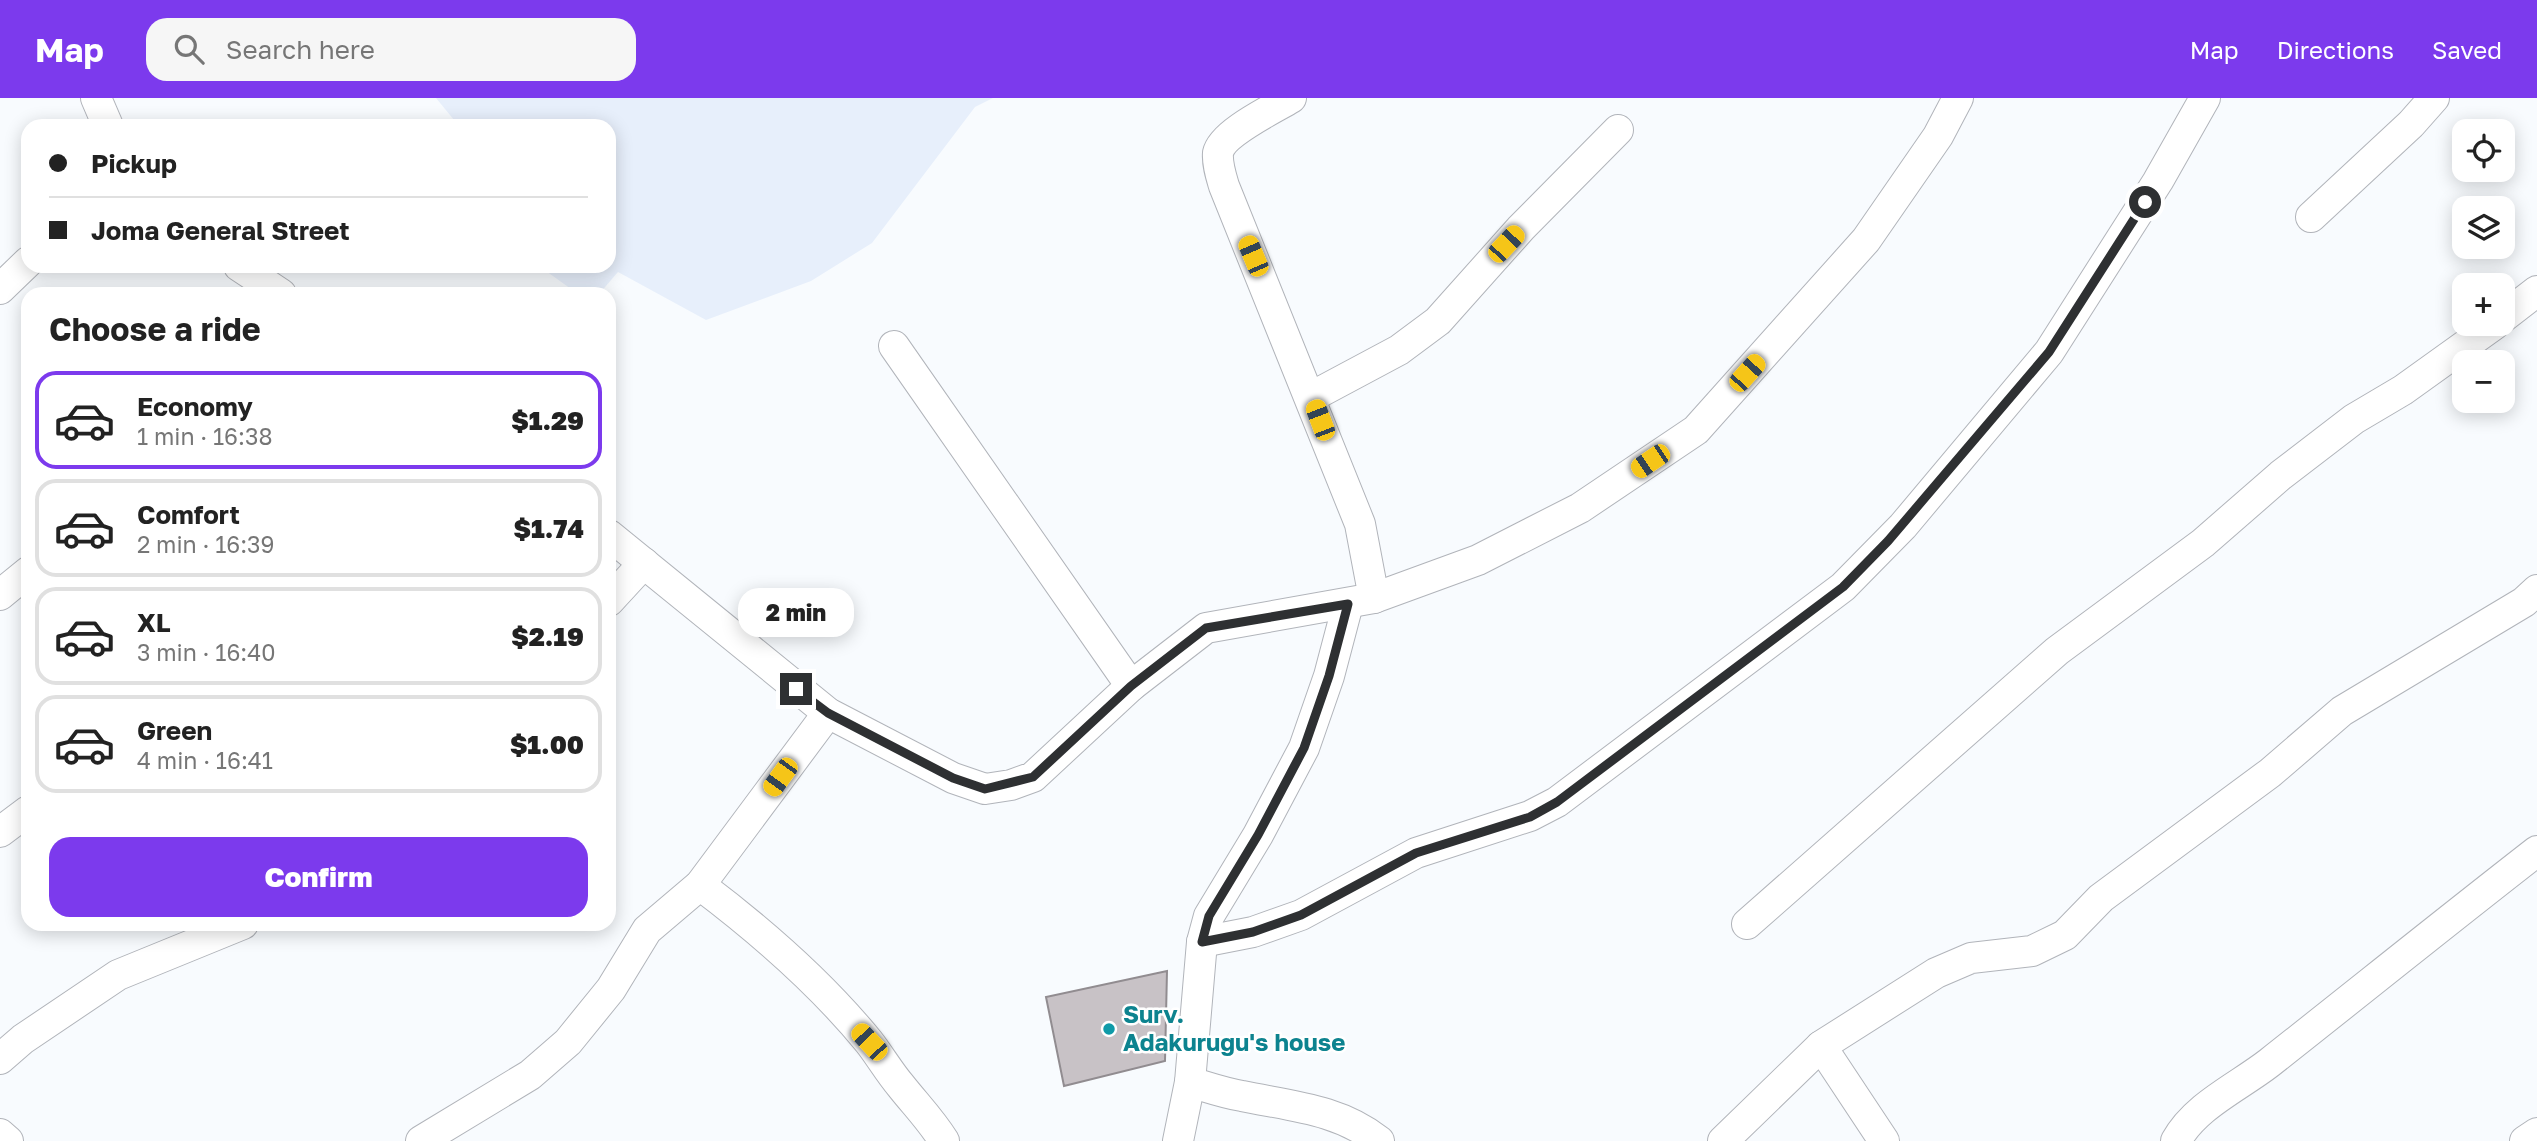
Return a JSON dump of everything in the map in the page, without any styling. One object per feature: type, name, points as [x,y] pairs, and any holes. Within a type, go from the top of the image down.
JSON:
[{"type":"street","points":[[96,98],[105,119]]},
{"type":"street","points":[[1178,1141],[1190,1082],[1202,942],[1209,916],[1258,835],[1304,748],[1329,676],[1361,601],[1360,524],[1224,186],[1218,153],[1224,139],[1291,98]]},
{"type":"street","points":[[616,541],[828,713],[953,778],[985,789],[1033,777],[1131,686],[1206,628],[1361,601],[1478,560],[1569,513],[1696,430],[1866,240],[1938,135],[1958,98]]},
{"type":"street","points":[[1202,942],[1253,932],[1301,915],[1416,853],[1459,842],[1530,817],[1579,786],[1843,587],[1903,526],[2049,352],[2158,181],[2205,98]]},
{"type":"street","points":[[2311,217],[2411,124],[2434,98]]},
{"type":"street","points":[[1311,397],[1399,351],[1438,321],[1476,277],[1618,130]]},
{"type":"street","points":[[0,289],[21,269]]},
{"type":"street","points":[[250,273],[271,287]]},
{"type":"street","points":[[2515,308],[2537,291]]},
{"type":"street","points":[[1747,924],[2057,652],[2203,543],[2281,475],[2354,419],[2403,390],[2479,336]]},
{"type":"street","points":[[894,345],[1131,686]]},
{"type":"street","points":[[616,593],[644,563]]},
{"type":"street","points":[[0,595],[21,578]]},
{"type":"street","points":[[1723,1141],[1821,1046],[1936,973],[1971,958],[2032,951],[2065,935],[2101,898],[2261,781],[2342,711],[2533,603]]},
{"type":"street","points":[[421,1141],[530,1075],[568,1042],[611,989],[647,930],[700,885],[828,713]]},
{"type":"street","points":[[0,832],[21,816]]},
{"type":"street","points":[[2176,1141],[2185,1126],[2200,1113],[2256,1073],[2537,851]]},
{"type":"street","points":[[700,885],[754,926],[807,975],[869,1042],[900,1085],[930,1119],[944,1141]]},
{"type":"street","points":[[0,1059],[23,1039],[118,975],[226,931]]},
{"type":"street","points":[[1821,1046],[1884,1141]]},
{"type":"street","points":[[1190,1082],[1240,1096],[1312,1108],[1342,1118],[1379,1141]]},
{"type":"street","points":[[2525,1141],[2537,1133]]},
{"type":"street","points":[[0,1134],[8,1141]]},
{"type":"shaded area","points":[[436,98],[993,98],[975,107],[872,243],[811,281],[706,320],[618,272],[605,287],[568,287],[549,273],[616,273],[616,119],[453,119]]},
{"type":"building","name":"Surv. Adakurugu's house","points":[[1167,971],[1165,1061],[1064,1086],[1046,997]]},
{"type":"place","name":"Surv. Adakurugu's house","points":[[1109,1029]]},
{"type":"route","points":[[796,689],[828,713],[953,778],[985,789],[1011,785],[1033,777],[1131,686],[1206,628],[1348,604],[1329,676],[1304,748],[1258,835],[1209,916],[1202,942],[1253,932],[1301,915],[1416,853],[1459,842],[1530,817],[1557,802],[1843,587],[1903,526],[2049,352],[2145,202]]}]
